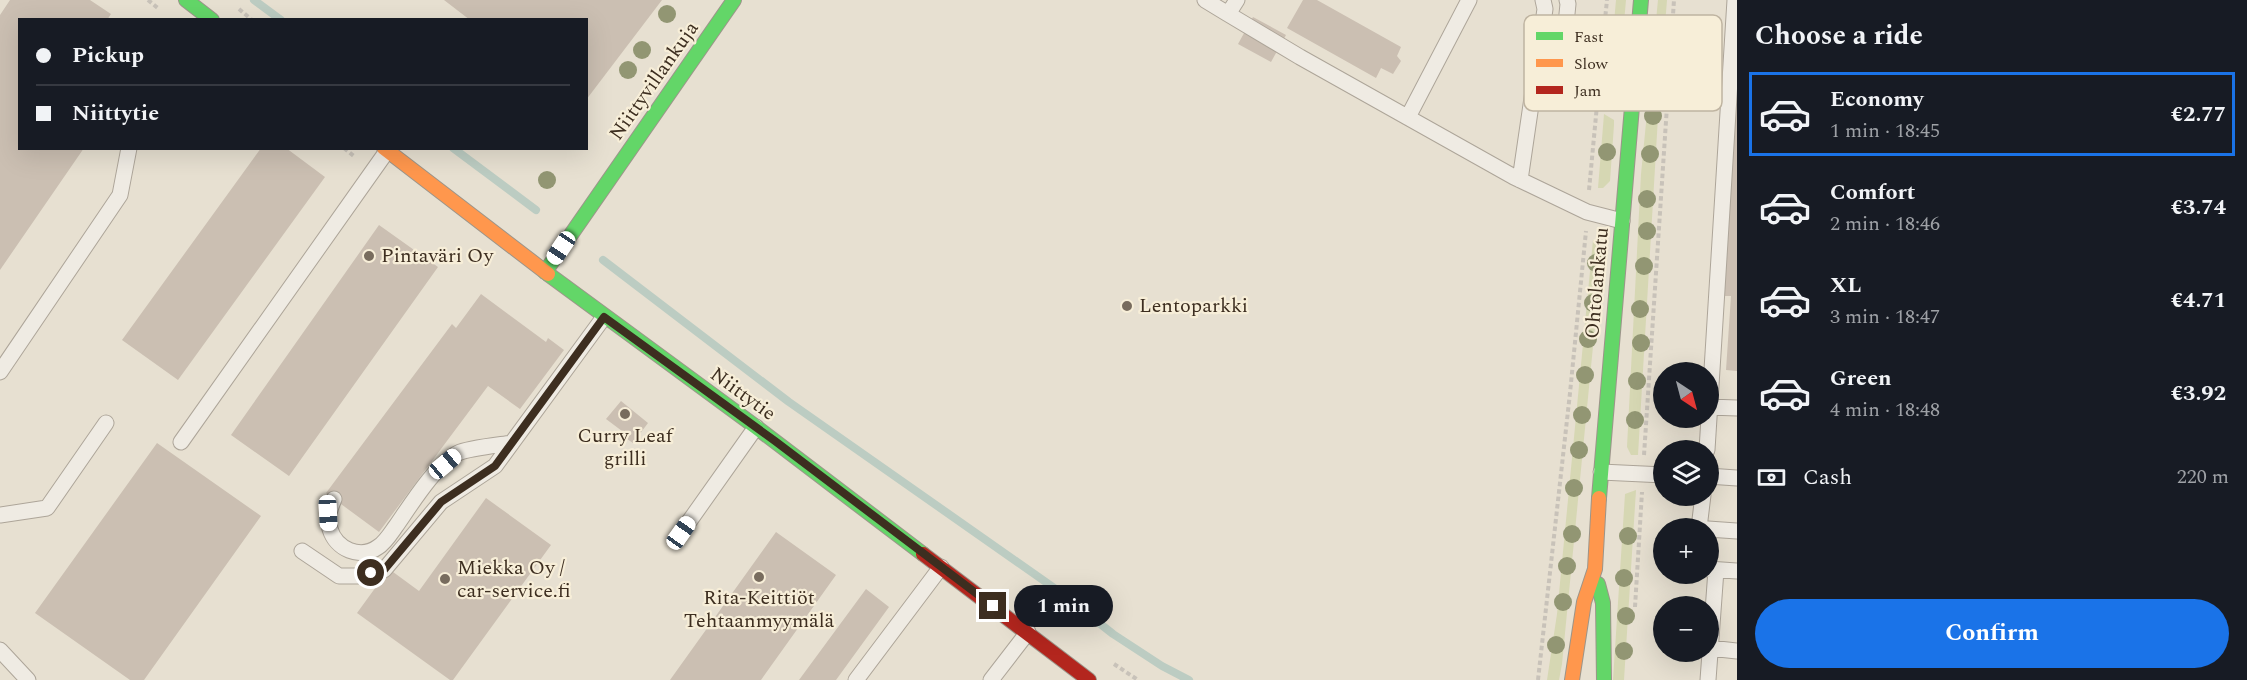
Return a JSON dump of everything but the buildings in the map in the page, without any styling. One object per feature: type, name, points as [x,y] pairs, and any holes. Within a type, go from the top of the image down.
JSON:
[{"type":"street","points":[[186,0],[209,18]]},
{"type":"street","name":"Niittyvillankuja","points":[[545,272],[734,0]]},
{"type":"street","name":"Ohtolankatu","points":[[1640,15],[1641,0]]},
{"type":"street","name":"Ohtolankatu","points":[[1572,680],[1584,602],[1595,570],[1601,472],[1632,111]]},
{"type":"street","name":"Niittytie","points":[[386,150],[604,317],[756,428],[1087,677]]},
{"type":"street","name":"Ohtolankatu","points":[[1595,570],[1604,603],[1604,680]]},
{"type":"lane","points":[[1205,0],[1520,180],[1587,212],[1622,221]]},
{"type":"lane","points":[[1228,14],[1237,0]]},
{"type":"lane","points":[[1408,117],[1469,0]]},
{"type":"lane","points":[[1543,0],[1544,15]]},
{"type":"lane","points":[[1567,0],[1567,15]]},
{"type":"lane","points":[[1712,362],[1735,0]]},
{"type":"lane","points":[[1520,180],[1530,111]]},
{"type":"lane","points":[[0,372],[120,195],[129,150]]},
{"type":"lane","points":[[181,442],[386,150]]},
{"type":"lane","points":[[302,551],[339,576],[358,576],[384,570],[441,502],[495,466],[604,317]]},
{"type":"lane","points":[[1719,407],[1737,408]]},
{"type":"lane","points":[[0,515],[47,508],[106,423]]},
{"type":"lane","points":[[681,533],[756,428]]},
{"type":"lane","points":[[334,499],[328,513],[333,539],[344,549],[356,552],[377,548],[428,482],[458,452],[512,443]]},
{"type":"lane","points":[[1601,472],[1653,475]]},
{"type":"lane","points":[[1719,477],[1737,478]]},
{"type":"lane","points":[[1719,530],[1737,531]]},
{"type":"lane","points":[[856,680],[941,567]]},
{"type":"lane","points":[[1719,570],[1737,571]]},
{"type":"lane","points":[[992,680],[1028,632]]},
{"type":"lane","points":[[1719,649],[1737,651]]},
{"type":"lane","points":[[0,650],[28,680]]},
{"type":"lane","points":[[1708,680],[1709,662]]},
{"type":"path","points":[[1606,15],[1607,0]]},
{"type":"path","points":[[1673,15],[1674,0]]},
{"type":"path","points":[[1538,680],[1570,393],[1597,111]]},
{"type":"path","points":[[1634,612],[1667,111]]},
{"type":"green space","points":[[1616,0],[1626,0],[1625,15],[1615,15]]},
{"type":"green space","points":[[1658,0],[1667,0],[1666,15],[1657,15]]},
{"type":"green space","points":[[1647,111],[1658,111],[1638,455],[1631,455],[1627,447],[1641,174]]},
{"type":"green space","points":[[1604,114],[1614,120],[1610,181],[1603,188],[1598,188]]},
{"type":"green space","points":[[1593,240],[1603,244],[1562,664],[1559,680],[1547,680],[1557,614]]},
{"type":"green space","points":[[1636,490],[1624,680],[1613,680],[1625,494]]},
{"type":"waterway","points":[[254,0],[278,18]]},
{"type":"waterway","points":[[456,150],[536,210]]},
{"type":"waterway","points":[[603,260],[789,402],[1060,592],[1113,634],[1162,666],[1189,680]]},
{"type":"traffic: fast","points":[[186,0],[209,18]]},
{"type":"traffic: fast","points":[[545,272],[734,0]]},
{"type":"traffic: fast","points":[[1640,15],[1641,0]]},
{"type":"traffic: fast","points":[[1599,498],[1632,111]]},
{"type":"traffic: fast","points":[[548,274],[756,427],[923,554]]},
{"type":"traffic: fast","points":[[1598,584],[1603,603],[1604,680]]},
{"type":"traffic: slow","points":[[387,150],[548,274]]},
{"type":"traffic: slow","points":[[1572,680],[1584,602],[1595,569],[1599,498]]},
{"type":"traffic: jam","points":[[923,554],[1089,680]]},
{"type":"place","name":"Pintaväri Oy","points":[[369,256]]},
{"type":"place","name":"Lentoparkki","points":[[1127,306]]},
{"type":"place","name":"Curry Leaf grilli","points":[[625,414]]},
{"type":"place","name":"Rita-Keittiöt Tehtaanmyymälä","points":[[759,577]]},
{"type":"place","name":"Miekka Oy / car-service.fi","points":[[445,579]]},
{"type":"route","points":[[371,573],[384,570],[441,502],[495,466],[604,317],[775,441],[993,606]]}]
